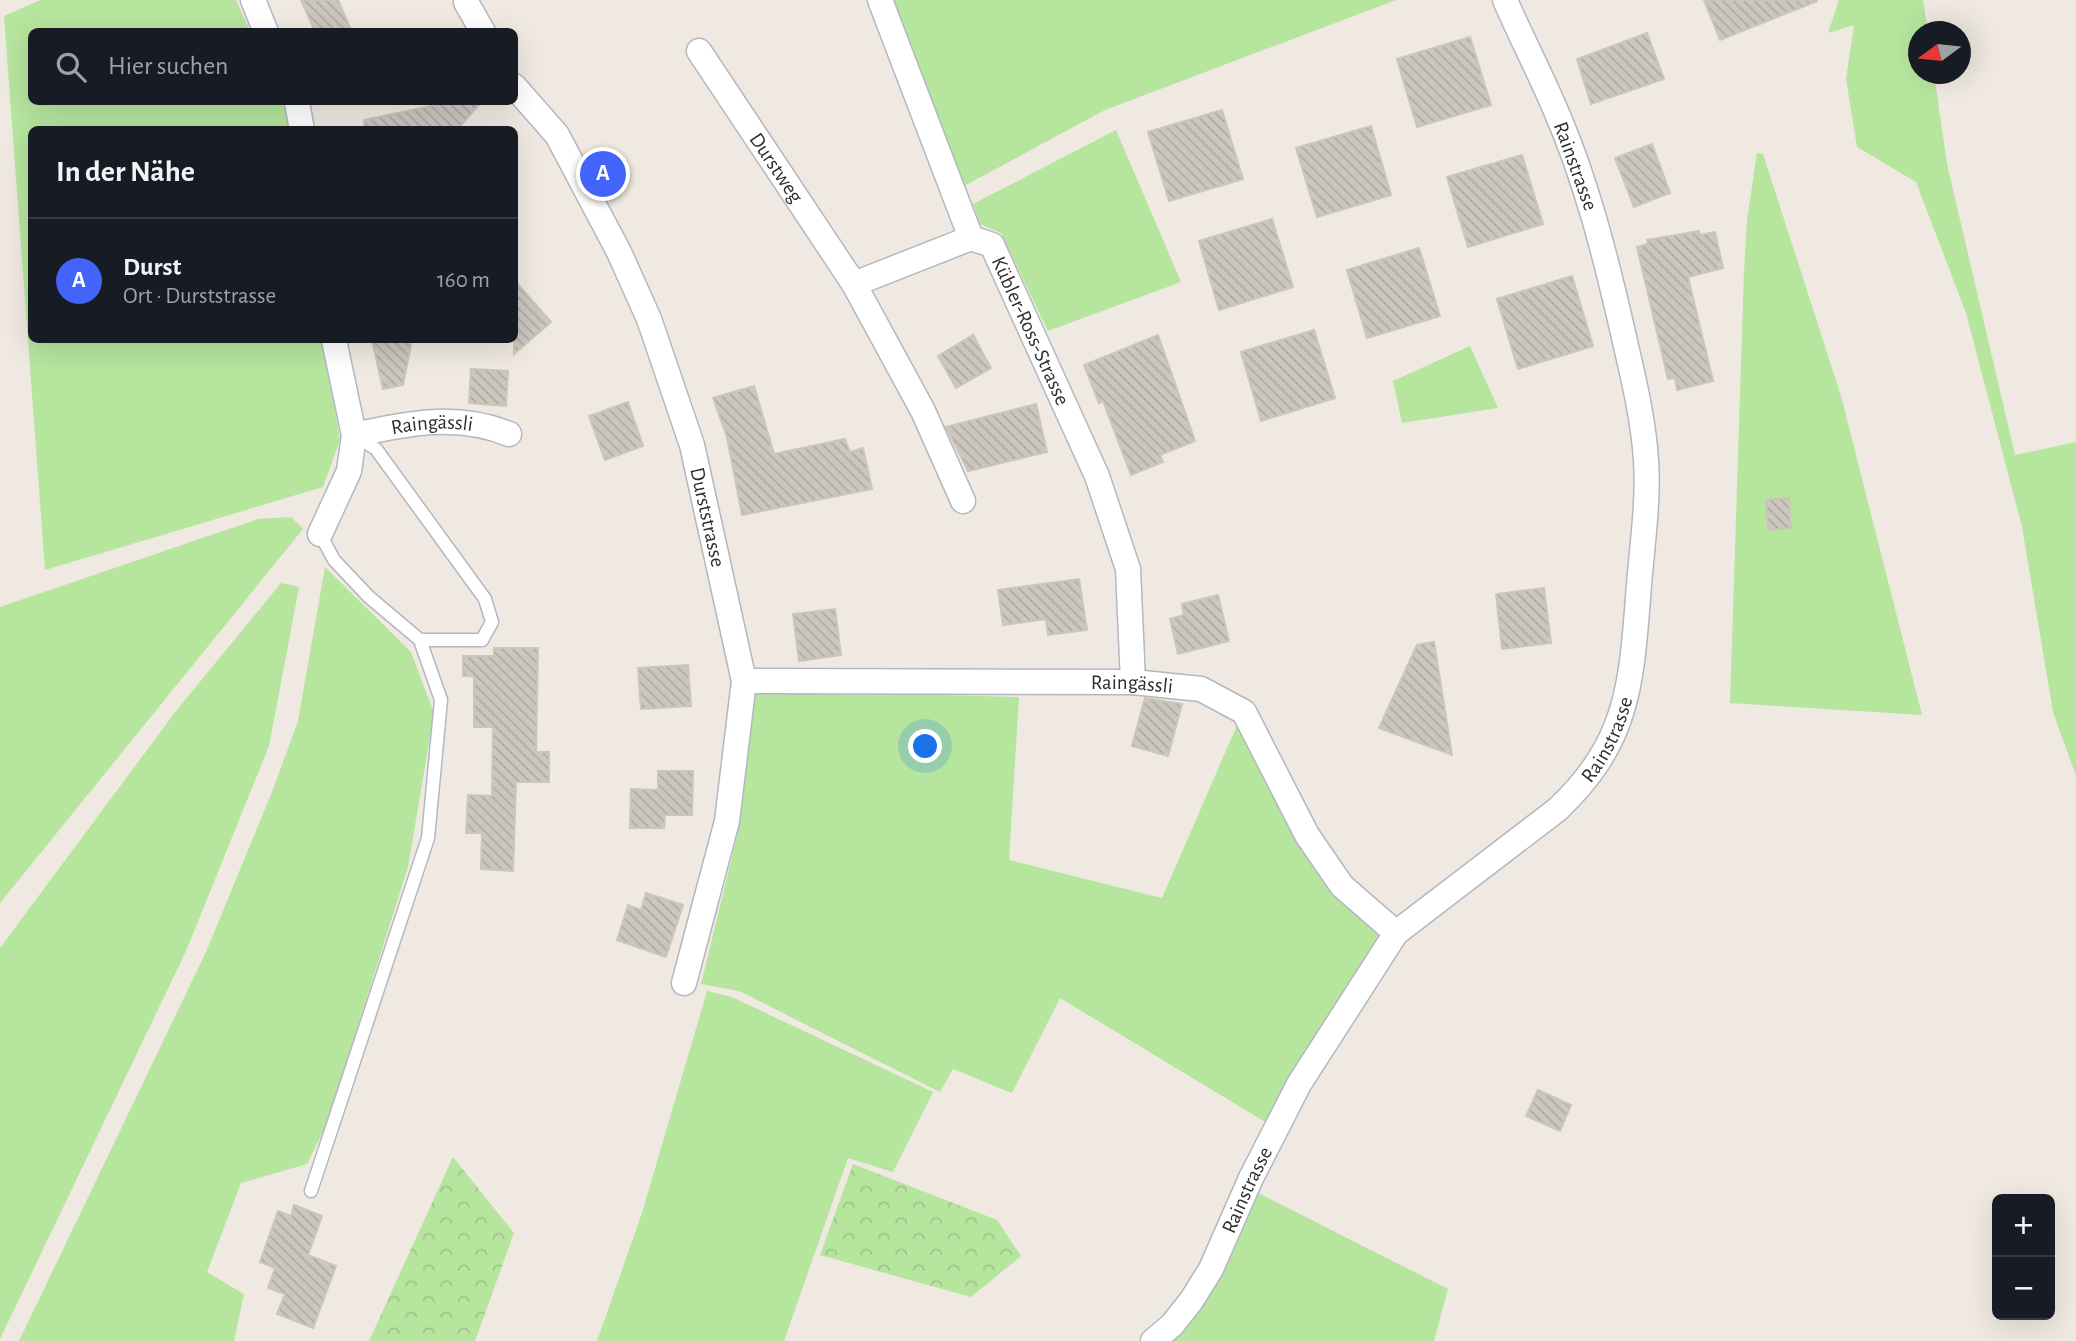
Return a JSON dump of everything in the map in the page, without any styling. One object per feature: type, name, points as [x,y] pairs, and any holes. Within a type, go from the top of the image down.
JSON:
[{"type":"street","points":[[253,0],[264,28]]},
{"type":"street","name":"Kübler-Ross-Strasse","points":[[880,0],[971,239],[992,245],[1097,476],[1128,569],[1133,682]]},
{"type":"street","name":"Rainstrasse","points":[[1153,1341],[1185,1309],[1211,1269],[1251,1178],[1299,1084],[1396,933],[1558,809],[1581,787],[1618,728],[1628,694],[1646,461],[1636,386],[1601,237],[1581,173],[1557,112],[1505,0]]},
{"type":"street","points":[[466,2],[481,28]]},
{"type":"street","name":"Durstweg","points":[[699,51],[854,284],[923,411],[962,501]]},
{"type":"street","name":"Durststrasse","points":[[518,91],[557,135],[619,252],[649,319],[692,444],[744,681],[727,821],[684,983]]},
{"type":"street","points":[[298,105],[301,126]]},
{"type":"street","points":[[854,284],[971,239]]},
{"type":"street","points":[[320,534],[349,471],[354,435],[335,343]]},
{"type":"street","name":"Raingässli","points":[[354,435],[401,424],[458,421],[482,423],[509,434]]},
{"type":"street","name":"Raingässli","points":[[744,681],[1133,682],[1201,688],[1244,712],[1307,835],[1342,886],[1396,933]]},
{"type":"lane","points":[[354,435],[376,449],[485,599],[492,622],[482,640],[420,640]]},
{"type":"lane","points":[[310,1191],[428,838],[441,700],[420,640],[369,597],[334,559],[320,534]]},
{"type":"green space","points":[[40,0],[236,0],[249,28],[28,28],[28,105],[285,105],[288,126],[28,126],[28,340],[4,16]]},
{"type":"green space","points":[[892,0],[1396,0],[1105,110],[964,186]]},
{"type":"green space","points":[[1839,0],[1923,0],[1926,21],[1908,21],[1908,84],[1935,84],[1947,164],[2015,455],[2076,442],[2076,776],[2053,712],[2022,527],[1966,313],[1916,182],[1857,147],[1846,79],[1854,25],[1828,33]]},
{"type":"green space","points":[[1116,130],[1181,282],[1048,331],[1001,233],[980,224],[973,204]]},
{"type":"green space","points":[[1757,153],[1763,154],[1841,396],[1922,715],[1730,703],[1744,271],[1747,220]]},
{"type":"green space","points":[[28,343],[324,343],[340,440],[323,487],[45,570]]},
{"type":"green space","points":[[1470,346],[1498,408],[1402,423],[1393,381]]},
{"type":"green space","points":[[291,517],[303,529],[0,903],[0,607],[258,519]]},
{"type":"green space","points":[[325,567],[411,652],[434,713],[408,867],[327,1124],[307,1164],[241,1183],[207,1272],[244,1294],[234,1341],[19,1341],[206,952],[272,792],[298,721]]},
{"type":"green space","points":[[281,583],[299,587],[269,746],[186,951],[0,1339],[0,948],[176,711]]},
{"type":"green space","points":[[752,690],[1019,697],[1009,860],[1162,898],[1238,723],[1303,852],[1320,878],[1383,934],[1267,1123],[1060,998],[1012,1093],[953,1069],[940,1092],[739,991],[701,984],[739,828]]},
{"type":"green space","points":[[707,991],[732,997],[933,1092],[893,1172],[848,1158],[784,1341],[597,1341],[642,1213]]},
{"type":"green space","points":[[453,1157],[514,1233],[475,1341],[369,1341]]},
{"type":"green space","points":[[853,1164],[997,1220],[1021,1256],[971,1297],[820,1255]]},
{"type":"green space","points":[[1258,1193],[1448,1289],[1434,1341],[1165,1341],[1204,1304]]},
{"type":"building","points":[[301,0],[338,0],[350,28],[313,28]]},
{"type":"building","points":[[1704,0],[1817,0],[1817,1],[1720,40]]},
{"type":"building","points":[[1647,33],[1664,79],[1591,104],[1577,59]]},
{"type":"building","points":[[1470,37],[1491,105],[1417,127],[1397,59]]},
{"type":"building","points":[[436,105],[478,105],[460,126],[365,126],[364,120]]},
{"type":"building","points":[[1222,110],[1243,179],[1169,201],[1148,132]]},
{"type":"building","points":[[1371,126],[1391,195],[1317,217],[1296,148]]},
{"type":"building","points":[[1652,144],[1670,193],[1634,207],[1615,158]]},
{"type":"building","points":[[1522,155],[1543,224],[1468,247],[1447,177]]},
{"type":"building","points":[[1272,219],[1293,287],[1219,310],[1199,241]]},
{"type":"building","points":[[1699,231],[1700,235],[1715,232],[1723,268],[1688,277],[1713,381],[1677,390],[1675,378],[1668,379],[1637,247],[1648,244],[1647,240]]},
{"type":"building","points":[[1419,248],[1440,316],[1367,338],[1347,270]]},
{"type":"building","points":[[1572,276],[1593,346],[1518,369],[1497,299]]},
{"type":"building","points":[[518,285],[551,322],[514,354],[514,343],[518,343]]},
{"type":"building","points":[[1314,330],[1335,398],[1261,421],[1241,352]]},
{"type":"building","points":[[973,335],[991,368],[956,388],[938,356]]},
{"type":"building","points":[[1158,335],[1195,441],[1160,455],[1163,462],[1131,475],[1103,401],[1099,403],[1084,365]]},
{"type":"building","points":[[373,343],[411,343],[403,385],[383,389]]},
{"type":"building","points":[[471,369],[508,371],[506,406],[469,403]]},
{"type":"building","points":[[754,386],[774,454],[845,439],[850,452],[863,448],[872,489],[742,515],[727,437],[713,398]]},
{"type":"building","points":[[628,402],[643,446],[605,460],[589,416]]},
{"type":"building","points":[[1036,404],[1047,452],[968,471],[946,427]]},
{"type":"building","points":[[1789,498],[1791,528],[1768,530],[1766,500]]},
{"type":"building","points":[[1079,579],[1087,630],[1048,635],[1046,619],[1003,625],[998,590]]},
{"type":"building","points":[[1544,588],[1551,643],[1502,649],[1496,594]]},
{"type":"building","points":[[1218,595],[1229,641],[1178,654],[1170,619],[1184,615],[1182,604]]},
{"type":"building","points":[[835,609],[841,655],[799,661],[793,614]]},
{"type":"building","points":[[1434,642],[1452,755],[1379,728],[1417,645]]},
{"type":"building","points":[[494,648],[538,648],[536,752],[549,752],[549,782],[516,782],[513,871],[481,869],[482,833],[466,833],[468,795],[492,796],[493,727],[474,727],[474,676],[463,676],[463,656],[494,656]]},
{"type":"building","points":[[688,665],[691,706],[641,709],[638,668]]},
{"type":"building","points":[[1145,698],[1182,704],[1168,756],[1132,746]]},
{"type":"building","points":[[658,771],[693,771],[692,815],[665,815],[664,828],[630,828],[631,789],[658,790]]},
{"type":"building","points":[[646,893],[683,905],[666,957],[617,940],[628,905],[641,910]]},
{"type":"building","points":[[1538,1090],[1571,1105],[1560,1131],[1526,1116]]},
{"type":"building","points":[[294,1205],[322,1216],[308,1255],[336,1266],[313,1328],[277,1314],[285,1294],[268,1288],[275,1268],[260,1262],[278,1211],[291,1216]]},
{"type":"place","name":"Durst","points":[[603,174]]}]
